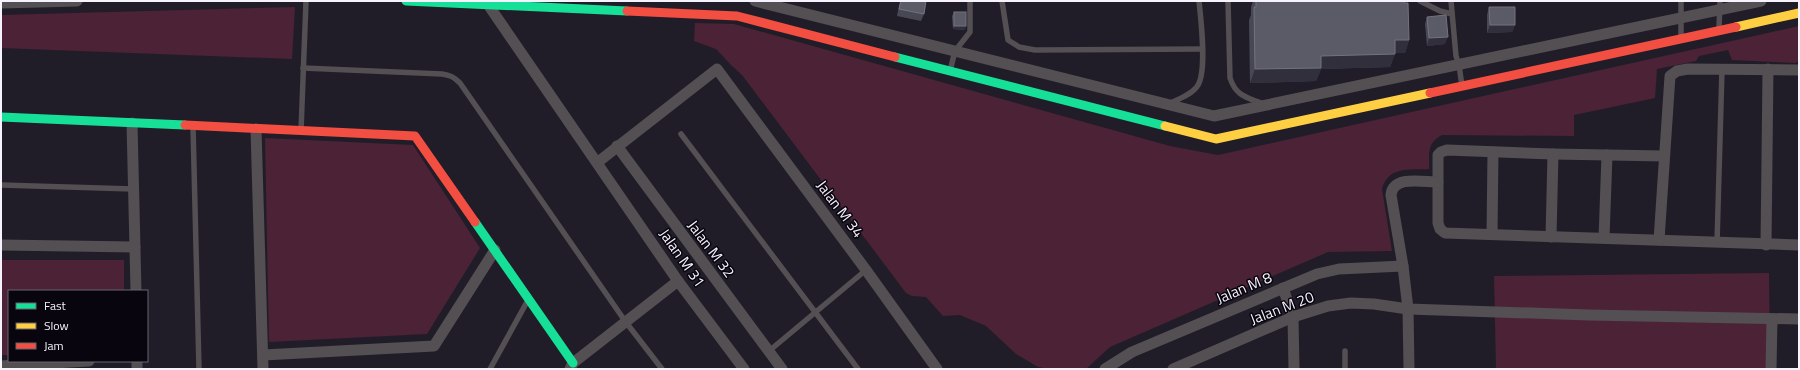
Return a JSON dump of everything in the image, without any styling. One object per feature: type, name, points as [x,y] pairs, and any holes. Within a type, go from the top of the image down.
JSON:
[{"type":"street","points":[[1,3],[76,1]]},
{"type":"street","points":[[406,1],[489,3],[737,16],[1216,139],[1463,87],[1799,13]]},
{"type":"street","points":[[755,1],[1214,116],[1681,18],[1720,5],[1761,1]]},
{"type":"street","name":"Jalan M 31","points":[[489,3],[678,281],[744,369]]},
{"type":"street","name":"Jalan M 34","points":[[616,146],[717,69],[866,270],[937,369]]},
{"type":"street","points":[[1659,240],[1670,76],[1677,71],[1688,69],[1799,70]]},
{"type":"street","points":[[1766,245],[1768,69]]},
{"type":"street","points":[[1,117],[415,136],[529,298],[571,366],[625,321],[678,281]]},
{"type":"street","points":[[132,123],[136,290]]},
{"type":"street","points":[[256,129],[263,369]]},
{"type":"street","points":[[598,162],[616,146]]},
{"type":"street","name":"Jalan M 32","points":[[616,146],[782,369]]},
{"type":"street","points":[[1664,156],[1447,150],[1441,152],[1438,156],[1438,223],[1440,229],[1445,233],[1799,245]]},
{"type":"street","points":[[1492,234],[1493,152]]},
{"type":"street","points":[[1551,237],[1553,154]]},
{"type":"street","points":[[1604,238],[1607,155]]},
{"type":"street","points":[[1409,369],[1408,309],[1403,266],[1391,195],[1392,189],[1396,184],[1402,182],[1438,182]]},
{"type":"street","points":[[1,245],[135,247]]},
{"type":"street","points":[[263,355],[434,346],[495,250]]},
{"type":"street","name":"Jalan M 8","points":[[1104,369],[1132,352],[1317,274],[1339,270],[1403,266]]},
{"type":"street","points":[[1283,288],[1292,317],[1294,369]]},
{"type":"street","name":"Jalan M 20","points":[[1173,369],[1292,317],[1328,306],[1351,303],[1374,304],[1408,309],[1799,319]]},
{"type":"street","points":[[1771,369],[1772,319]]},
{"type":"street","points":[[1,366],[71,362]]},
{"type":"lane","points":[[301,131],[306,1]]},
{"type":"lane","points":[[950,71],[955,51],[970,32],[970,1]]},
{"type":"lane","points":[[1002,1],[1008,40],[1019,47],[1035,50],[1202,50]]},
{"type":"lane","points":[[1168,104],[1188,94],[1198,85],[1202,73],[1200,1]]},
{"type":"lane","points":[[1228,1],[1230,78],[1234,88],[1242,96],[1266,105]]},
{"type":"lane","points":[[1420,1],[1440,11],[1452,14]]},
{"type":"lane","points":[[1451,1],[1456,56],[1463,87]]},
{"type":"lane","points":[[1681,1],[1681,39]]},
{"type":"lane","points":[[1719,31],[1720,5]]},
{"type":"lane","points":[[303,68],[442,74],[450,75],[460,83],[625,321],[662,369]]},
{"type":"lane","points":[[1717,243],[1722,69]]},
{"type":"lane","points":[[193,126],[199,369]]},
{"type":"lane","points":[[681,134],[817,312],[858,369]]},
{"type":"lane","points":[[1,185],[133,189]]},
{"type":"lane","points":[[769,351],[866,270]]},
{"type":"lane","points":[[490,369],[529,298]]},
{"type":"lane","points":[[1345,351],[1345,369]]},
{"type":"shaded area","points":[[295,7],[292,59],[1,48],[1,15]]},
{"type":"shaded area","points":[[695,23],[734,24],[1170,146],[1218,155],[1799,26],[1799,60],[1796,63],[1732,60],[1728,50],[1699,56],[1696,61],[1657,69],[1655,98],[1574,115],[1574,136],[1442,135],[1431,145],[1429,154],[1429,169],[1407,170],[1394,173],[1389,176],[1385,182],[1382,189],[1392,251],[1328,252],[1110,347],[1086,369],[1049,369],[1038,367],[1016,354],[986,326],[960,315],[943,316],[926,297],[912,296],[906,293],[742,75],[716,49],[694,41]]},
{"type":"shaded area","points":[[265,138],[413,145],[480,248],[427,334],[269,342]]},
{"type":"shaded area","points":[[1,260],[124,260],[124,290],[8,290],[8,355],[1,355]]},
{"type":"shaded area","points":[[1769,273],[1770,369],[1496,369],[1494,276]]},
{"type":"building","points":[[901,1],[926,1],[924,14],[899,9]]},
{"type":"building","points":[[1256,1],[1404,1],[1404,3],[1408,3],[1409,40],[1395,40],[1395,54],[1321,56],[1321,68],[1255,69],[1254,7],[1256,7]]},
{"type":"building","points":[[1489,7],[1515,7],[1515,25],[1490,25]]},
{"type":"building","points":[[954,12],[966,12],[966,26],[954,26]]},
{"type":"building","points":[[1446,15],[1448,37],[1429,38],[1427,17]]},
{"type":"traffic: fast","points":[[406,1],[627,11]]},
{"type":"traffic: fast","points":[[895,57],[1165,126]]},
{"type":"traffic: fast","points":[[1,117],[185,125]]},
{"type":"traffic: fast","points":[[475,222],[573,363]]},
{"type":"traffic: slow","points":[[1736,27],[1799,13]]},
{"type":"traffic: slow","points":[[1165,126],[1216,139],[1430,93]]},
{"type":"traffic: jam","points":[[627,11],[737,16],[895,57]]},
{"type":"traffic: jam","points":[[1430,93],[1736,27]]},
{"type":"traffic: jam","points":[[185,125],[415,136],[475,222]]}]
